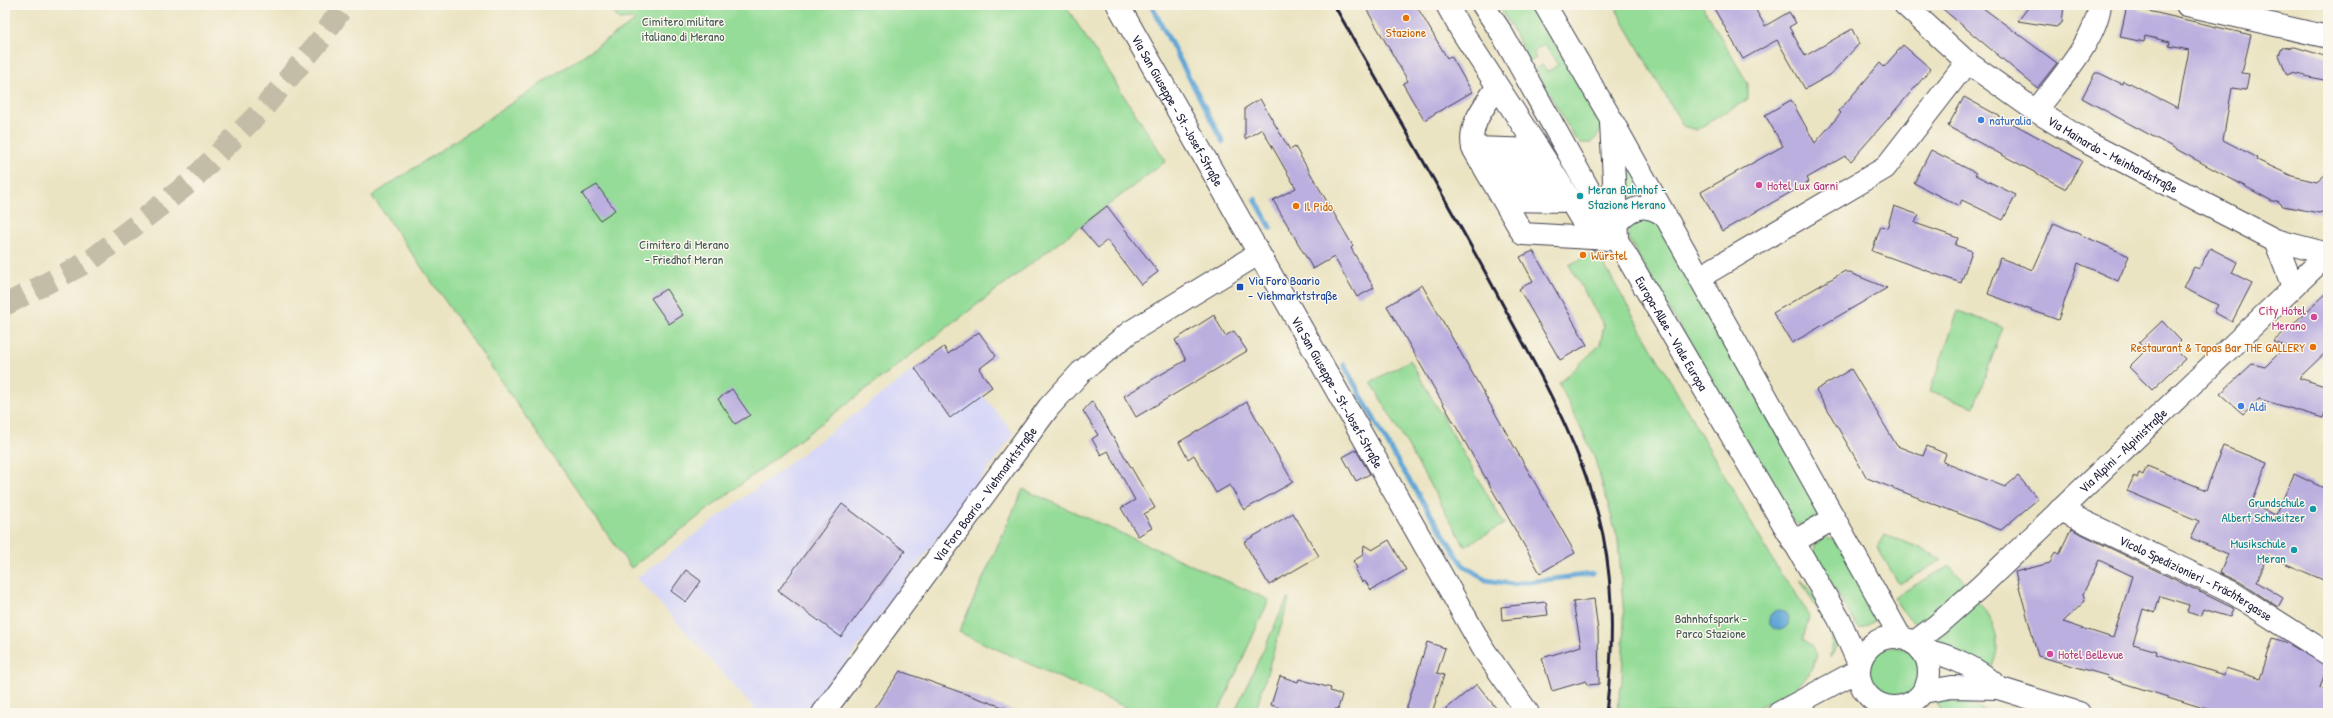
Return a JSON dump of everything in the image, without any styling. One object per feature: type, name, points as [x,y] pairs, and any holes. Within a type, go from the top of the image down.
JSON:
[{"type":"street","name":"Via San Giuseppe - St.-Josef-Straße","points":[[1118,5],[1484,650],[1528,713]]},
{"type":"street","points":[[1447,5],[1461,30],[1555,176],[1582,222]]},
{"type":"street","points":[[1447,5],[1501,32]]},
{"type":"street","points":[[1483,5],[1501,32],[1614,234]]},
{"type":"street","name":"Europa-Allee - Viale Europa","points":[[1545,5],[1610,118],[1614,234],[1839,619],[1860,674]]},
{"type":"street","name":"Via Mainardo - Meinhardstraße","points":[[1905,5],[1966,62],[2036,111],[2090,144],[2275,240],[2328,254]]},
{"type":"street","points":[[2036,111],[2083,46],[2093,28],[2100,5]]},
{"type":"street","points":[[2187,5],[2328,37]]},
{"type":"street","points":[[1461,30],[1514,56]]},
{"type":"street","points":[[1461,30],[1457,41],[1482,82],[1542,105]]},
{"type":"street","points":[[1477,55],[1529,81]]},
{"type":"street","points":[[1700,277],[1885,168],[1966,62]]},
{"type":"street","points":[[1497,87],[1476,120],[1472,135],[1478,156],[1523,234],[1614,234]]},
{"type":"street","points":[[1610,118],[1834,519],[1912,643],[1926,659],[1929,670],[1927,682],[1905,705]]},
{"type":"street","points":[[1478,156],[1555,176]]},
{"type":"street","points":[[1504,200],[1555,176]]},
{"type":"street","points":[[1504,200],[1582,222],[1614,234]]},
{"type":"street","points":[[1614,234],[1624,214],[1639,207],[1650,207],[1665,216]]},
{"type":"street","points":[[2275,240],[2292,287]]},
{"type":"street","name":"Via Foro Boario - Viehmarktstraße","points":[[823,713],[1045,412],[1081,372],[1130,332],[1258,254]]},
{"type":"street","name":"Via Alpini - Alpinistraße","points":[[1912,643],[1937,625],[1970,596],[2328,254]]},
{"type":"street","name":"Vicolo Spedizionieri - Frächtergasse","points":[[2060,510],[2233,593],[2328,654]]},
{"type":"street","points":[[1793,542],[1834,519]]},
{"type":"street","points":[[1869,713],[1860,674],[1865,652],[1875,642],[1887,637],[1939,652],[1990,678],[1998,688]]},
{"type":"street","points":[[1860,674],[1874,701],[1881,705],[1905,705],[1952,687],[1998,688],[2079,713]]},
{"type":"street","points":[[1779,713],[1860,674]]},
{"type":"shaded area","points":[[944,347],[1014,434],[809,713],[758,713],[637,578]]},
{"type":"green space","name":"Cimitero di Merano - Friedhof Meran","points":[[609,5],[1065,5],[1166,161],[631,568],[372,196],[635,21],[633,19],[619,20]]},
{"type":"green space","points":[[1499,5],[1531,5],[1600,119],[1601,131],[1592,143],[1581,143],[1574,137],[1535,69],[1542,65],[1547,72],[1558,65],[1545,44],[1533,52],[1536,58],[1530,62]]},
{"type":"green space","points":[[1618,5],[1702,5],[1748,84],[1748,99],[1696,130],[1683,126],[1617,11]]},
{"type":"green space","points":[[1622,144],[1652,195],[1623,200]]},
{"type":"green space","points":[[1632,217],[1658,220],[1820,511],[1817,517],[1802,525],[1795,523],[1788,515],[1630,241],[1627,227]]},
{"type":"green space","name":"Bahnhofspark - Parco Stazione","points":[[1593,253],[1599,256],[1780,573],[1794,590],[1809,617],[1803,639],[1813,646],[1817,656],[1809,674],[1796,688],[1747,713],[1616,713],[1622,682],[1624,618],[1618,539],[1594,456],[1559,383],[1600,345],[1604,326],[1569,265]]},
{"type":"green space","points":[[1958,311],[2003,327],[1974,407],[1930,391]]},
{"type":"green space","points":[[1410,360],[1504,524],[1465,546],[1371,382]]},
{"type":"green space","points":[[1023,489],[1269,600],[1218,713],[1138,713],[959,632]]},
{"type":"green space","points":[[1884,535],[1919,547],[1942,560],[1899,584],[1877,547]]},
{"type":"green space","points":[[1824,537],[1839,540],[1881,617],[1860,630],[1814,555],[1816,544]]},
{"type":"green space","points":[[1949,566],[1971,587],[1918,625],[1909,619],[1894,597]]},
{"type":"green space","points":[[1800,579],[1808,587],[1831,617],[1824,621]]},
{"type":"green space","points":[[1287,599],[1289,600],[1255,713],[1234,713]]},
{"type":"green space","points":[[1977,601],[1992,622],[1996,635],[1997,650],[1990,672],[1946,649],[1936,640],[1936,638]]},
{"type":"green space","points":[[1837,628],[1839,642],[1830,657],[1832,639],[1830,632]]},
{"type":"green space","points":[[1894,647],[1904,649],[1912,655],[1918,663],[1920,673],[1918,683],[1912,691],[1904,697],[1894,699],[1884,697],[1876,691],[1870,683],[1868,673],[1870,663],[1876,655],[1884,649]]},
{"type":"green space","points":[[1941,699],[1965,702],[1985,710],[1983,713],[1943,713],[1936,702]]},
{"type":"water","points":[[1779,610],[1786,613],[1789,620],[1786,627],[1779,630],[1772,627],[1769,620],[1772,613]]},
{"type":"building","points":[[1364,5],[1416,5],[1447,58],[1451,56],[1472,92],[1424,120],[1403,84],[1408,81]]},
{"type":"building","points":[[1712,5],[1753,5],[1765,26],[1789,12],[1796,23],[1789,27],[1805,56],[1852,29],[1859,44],[1830,75],[1805,89],[1777,40],[1743,59]]},
{"type":"building","points":[[1938,5],[1979,5],[2057,63],[2037,88]]},
{"type":"building","points":[[2030,5],[2064,5],[2062,23],[2056,27],[2018,21]]},
{"type":"building","points":[[2127,6],[2251,35],[2242,73],[2249,74],[2246,90],[2232,88],[2223,140],[2258,158],[2257,160],[2292,176],[2317,182],[2328,172],[2328,210],[2319,213],[2283,206],[2278,201],[2272,201],[2082,98],[2095,73],[2099,73],[2122,84],[2123,81],[2129,84],[2130,83],[2178,108],[2189,50],[2169,46],[2170,42],[2145,36],[2144,42],[2120,37]]},
{"type":"building","points":[[1903,45],[1931,69],[1851,161],[1845,156],[1807,178],[1809,182],[1722,231],[1701,192],[1783,146],[1765,115],[1791,100],[1815,143],[1841,113],[1839,111],[1880,63],[1884,67]]},
{"type":"building","points":[[2295,47],[2328,57],[2328,81],[2292,73],[2287,75],[2279,55],[2282,48]]},
{"type":"building","points":[[1964,97],[2082,161],[2066,189],[1948,126]]},
{"type":"building","points":[[1260,99],[1290,150],[1295,147],[1353,246],[1351,248],[1374,288],[1357,297],[1334,257],[1313,269],[1273,200],[1296,188],[1262,129],[1245,139],[1245,108]]},
{"type":"building","points":[[1931,150],[1976,173],[1975,175],[2016,195],[2003,220],[1962,200],[1959,206],[1914,183]]},
{"type":"building","points":[[597,185],[615,210],[600,220],[582,194]]},
{"type":"building","points":[[1107,206],[1158,272],[1141,285],[1107,240],[1098,248],[1080,227]]},
{"type":"building","points":[[1894,206],[1919,215],[1915,223],[1958,238],[1955,245],[1972,251],[1961,283],[1872,251],[1881,226],[1887,228]]},
{"type":"building","points":[[2054,223],[2129,256],[2118,281],[2078,263],[2058,320],[1988,294],[2000,258],[2033,270]]},
{"type":"building","points":[[2210,248],[2237,262],[2232,273],[2252,283],[2232,322],[2214,312],[2218,305],[2184,288],[2194,267],[2199,269]]},
{"type":"building","points":[[1533,251],[1587,345],[1560,360],[1519,289],[1533,281],[1520,257]]},
{"type":"building","points":[[1845,271],[1887,288],[1792,343],[1773,313]]},
{"type":"building","points":[[1422,285],[1575,553],[1540,573],[1387,306]]},
{"type":"building","points":[[666,289],[683,315],[669,324],[651,298]]},
{"type":"building","points":[[2328,292],[2328,350],[2299,378],[2328,387],[2328,403],[2323,418],[2259,399],[2243,414],[2220,394],[2252,364],[2265,367],[2286,346],[2273,342]]},
{"type":"building","points":[[1214,315],[1225,336],[1234,331],[1247,351],[1136,417],[1124,396],[1186,360],[1175,340]]},
{"type":"building","points":[[2162,321],[2181,341],[2174,348],[2185,359],[2152,390],[2129,367],[2146,350],[2139,343]]},
{"type":"building","points":[[979,332],[996,356],[979,369],[992,387],[950,418],[915,368],[944,347],[948,354]]},
{"type":"building","points":[[1851,369],[1897,446],[1923,456],[1927,446],[1946,454],[1943,462],[2005,487],[2018,476],[2038,499],[2001,530],[1867,478],[1816,390]]},
{"type":"building","points":[[732,389],[750,415],[735,424],[718,399]]},
{"type":"building","points":[[1092,401],[1155,508],[1144,514],[1152,528],[1138,536],[1121,508],[1135,500],[1108,451],[1101,455],[1092,439],[1098,435],[1083,411]]},
{"type":"building","points":[[1247,402],[1293,482],[1244,510],[1230,485],[1216,493],[1194,455],[1188,459],[1179,442]]},
{"type":"building","points":[[2223,446],[2267,463],[2251,505],[2276,515],[2294,474],[2328,490],[2328,582],[2268,556],[2257,582],[2283,598],[2278,607],[2240,582],[2220,573],[2228,554],[2191,538],[2199,521],[2127,491],[2134,476],[2137,478],[2139,473],[2143,475],[2147,466],[2206,490]]},
{"type":"building","points":[[1356,450],[1370,474],[1356,481],[1343,457]]},
{"type":"building","points":[[842,504],[905,551],[841,637],[778,591]]},
{"type":"building","points":[[1293,513],[1319,556],[1269,585],[1244,542]]},
{"type":"building","points":[[2071,529],[2233,608],[2230,617],[2203,609],[2200,616],[2187,612],[2189,605],[2160,596],[2155,613],[2143,609],[2133,644],[2157,651],[2156,654],[2224,675],[2226,668],[2260,679],[2273,638],[2287,643],[2327,666],[2320,688],[2328,691],[2328,713],[2212,713],[2213,711],[2107,678],[2108,676],[2038,656],[2015,572],[2050,563],[2055,552],[2059,554]],"holes":[[[2099,560],[2132,576],[2113,638],[2063,622],[2085,601],[2083,594]]]},
{"type":"building","points":[[1389,540],[1406,570],[1371,590],[1365,581],[1362,582],[1355,570],[1357,568],[1353,561],[1363,555],[1364,545],[1372,550]]},
{"type":"building","points":[[686,570],[701,581],[686,602],[671,591]]},
{"type":"building","points":[[1594,599],[1598,631],[1599,684],[1587,685],[1586,681],[1552,691],[1542,658],[1581,646],[1573,602]]},
{"type":"building","points":[[1546,602],[1548,615],[1502,620],[1501,607]]},
{"type":"building","points":[[1427,642],[1445,648],[1437,673],[1444,675],[1432,713],[1405,713]]},
{"type":"building","points":[[900,671],[1014,711],[1014,713],[871,713]]},
{"type":"building","points":[[1280,676],[1298,682],[1299,679],[1331,688],[1330,691],[1342,695],[1338,709],[1335,709],[1334,713],[1285,713],[1286,710],[1271,705]]},
{"type":"building","points":[[1477,684],[1500,713],[1441,713]]},
{"type":"waterway","points":[[1151,5],[1223,142]]},
{"type":"waterway","points":[[1255,199],[1271,228]]},
{"type":"waterway","points":[[1344,365],[1399,464],[1463,565],[1486,580],[1512,584],[1593,574]]},
{"type":"tunnel","points":[[5,305],[91,260],[188,184],[262,110],[322,38],[344,5]]},
{"type":"railway","points":[[1334,5],[1484,269],[1548,389],[1574,446],[1595,505],[1603,535],[1610,579],[1612,624],[1606,713]]},
{"type":"place","name":"Stazione","points":[[1406,18]]},
{"type":"place","name":"naturalia","points":[[1981,120]]},
{"type":"place","name":"Hotel Lux Garni","points":[[1759,185]]},
{"type":"place","name":"Meran Bahnhof - Stazione Merano","points":[[1580,196]]},
{"type":"place","name":"Il Pido","points":[[1296,206]]},
{"type":"place","name":"Würstel","points":[[1583,255]]},
{"type":"place","name":"Via Foro Boario - Viehmarktstraße","points":[[1240,287]]},
{"type":"place","name":"City Hotel Merano","points":[[2314,317]]},
{"type":"place","name":"Restaurant & Tapas Bar THE GALLERY","points":[[2313,347]]},
{"type":"place","name":"Aldi","points":[[2241,406]]},
{"type":"place","name":"Grundschule Albert Schweitzer","points":[[2313,509]]},
{"type":"place","name":"Musikschule Meran","points":[[2294,550]]},
{"type":"place","name":"Hotel Bellevue","points":[[2050,654]]},
{"type":"park label","name":"Cimitero militare italiano di Merano","points":[[683,28]]}]
